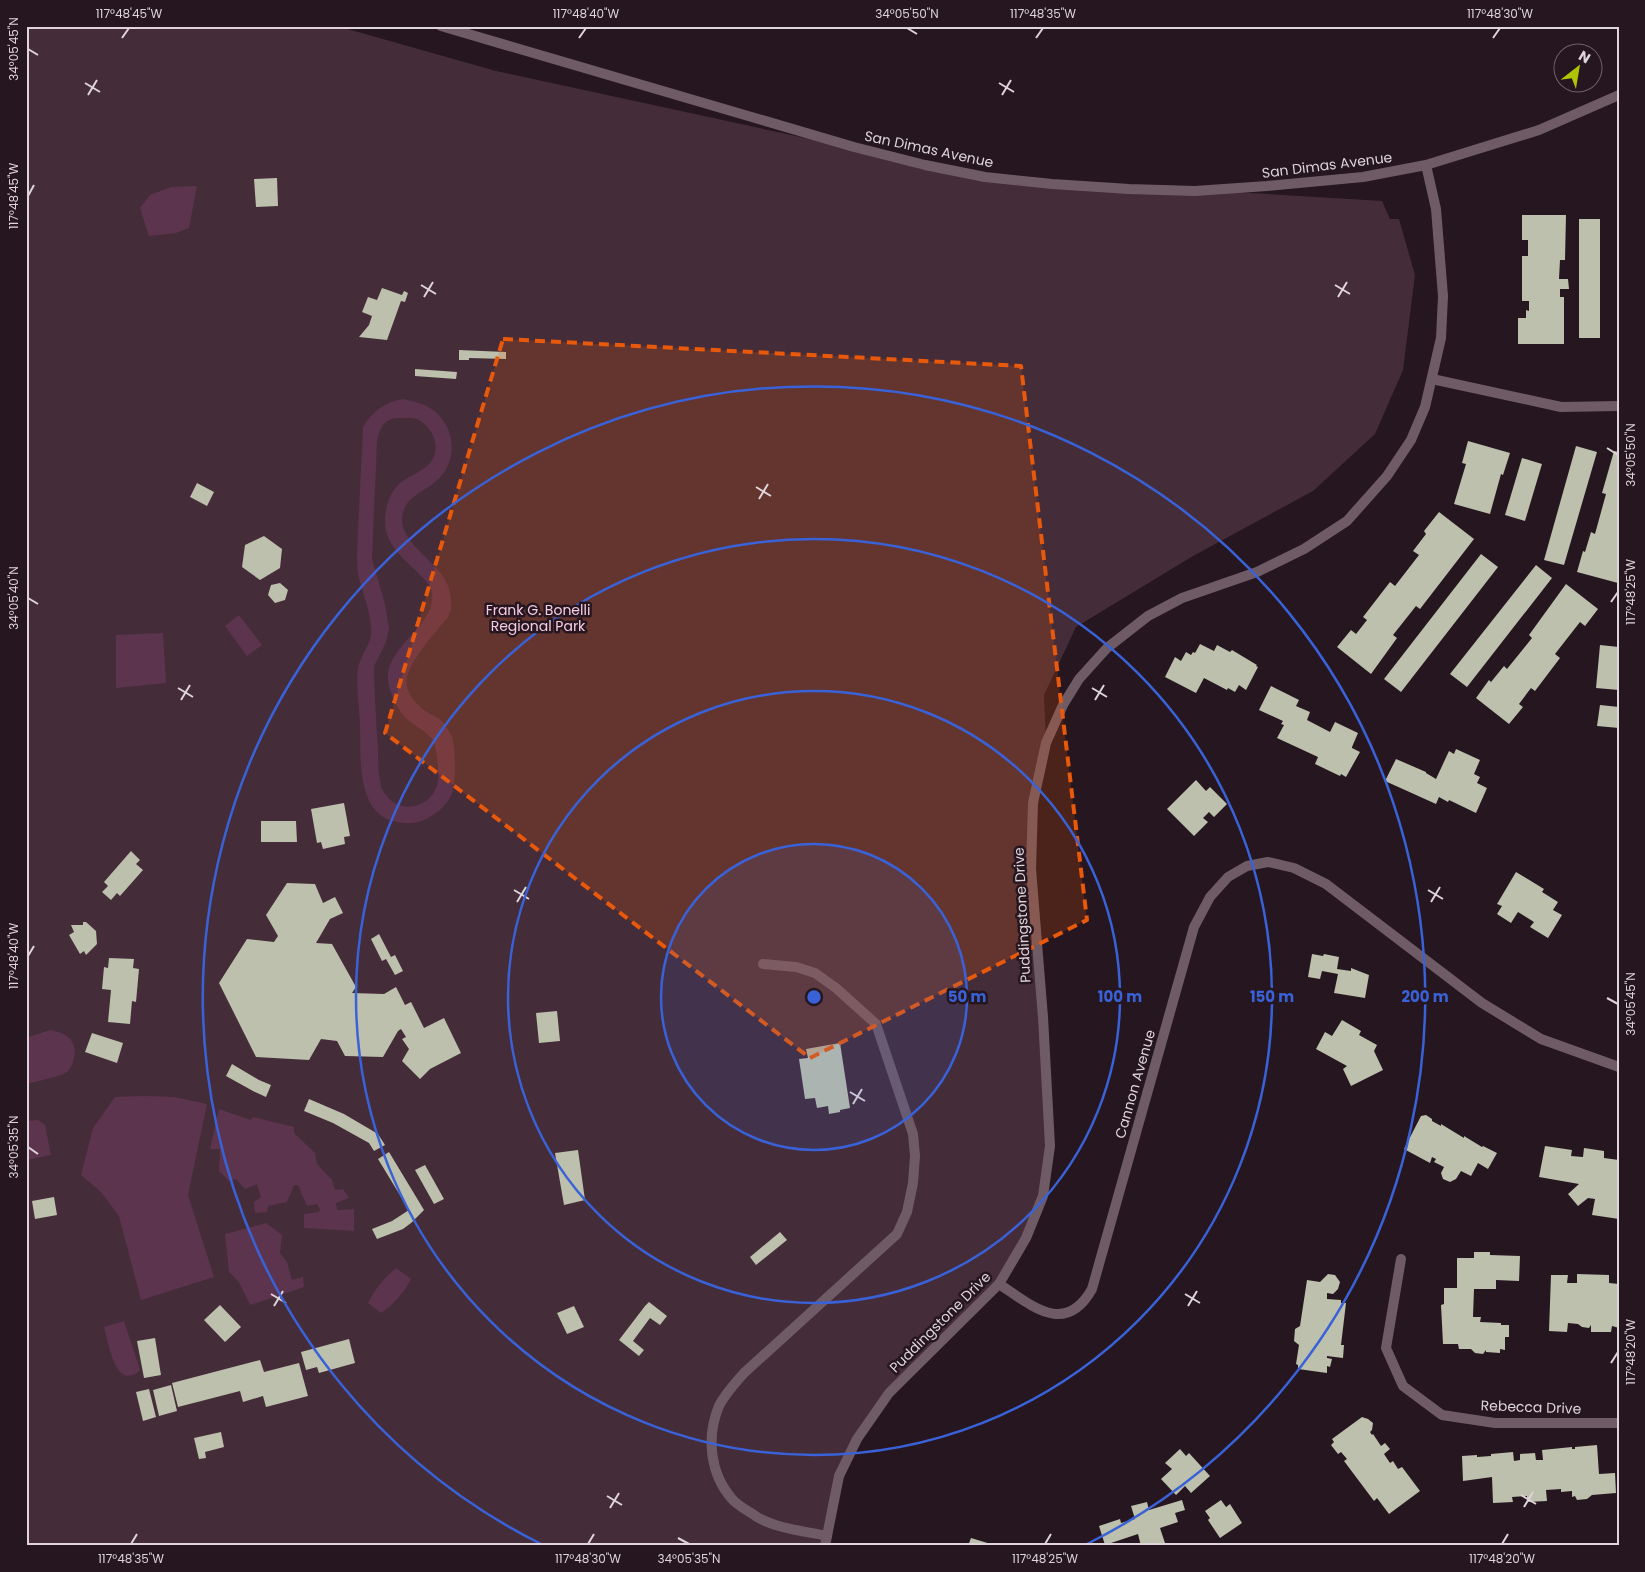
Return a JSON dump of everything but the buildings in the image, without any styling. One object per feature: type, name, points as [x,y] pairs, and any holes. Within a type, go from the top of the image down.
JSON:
[{"type":"street","name":"San Dimas Avenue","points":[[441,26],[854,147],[925,165],[985,176],[1129,190],[1196,191],[1363,177],[1426,166],[1539,130],[1619,95]]},
{"type":"street","name":"Puddingstone Drive","points":[[826,1541],[839,1476],[857,1439],[889,1393],[999,1284],[1026,1238],[1042,1196],[1050,1146],[1043,1017],[1031,869],[1033,803],[1046,743],[1063,705],[1079,679],[1107,648],[1148,616],[1182,598],[1257,572],[1304,549],[1347,521],[1388,476],[1411,440],[1425,407],[1440,338],[1443,296],[1436,210],[1426,166]]},
{"type":"street","points":[[1432,379],[1561,407],[1619,406]]},
{"type":"street","name":"Cannon Avenue","points":[[999,1284],[1044,1312],[1058,1315],[1074,1310],[1085,1301],[1092,1289],[1194,927],[1210,897],[1228,877],[1247,866],[1268,862],[1294,868],[1326,884],[1482,1003],[1508,1020],[1541,1039],[1619,1067]]},
{"type":"street","points":[[763,964],[796,967],[815,973],[836,988],[876,1024],[913,1134],[915,1156],[913,1183],[907,1212],[897,1234],[744,1372],[730,1388],[719,1406],[712,1429],[711,1456],[718,1477],[733,1500],[758,1517],[826,1541]]},
{"type":"street","name":"Rebecca Drive","points":[[1401,1259],[1386,1348],[1403,1386],[1442,1415],[1495,1423],[1619,1423]]},
{"type":"highlighted area","points":[[503,339],[1021,366],[1087,920],[810,1058],[385,733]]},
{"type":"green space","name":"Frank G. Bonelli Regional Park","points":[[26,26],[337,26],[496,71],[985,177],[1382,201],[1390,219],[1399,219],[1415,275],[1403,370],[1375,434],[1313,491],[1193,556],[1076,627],[1044,695],[1046,743],[1033,803],[1031,869],[1050,1146],[1043,1196],[999,1284],[889,1393],[857,1439],[830,1514],[825,1546],[26,1546]]},
{"type":"shaded area","points":[[197,186],[189,228],[176,233],[149,236],[140,208],[150,195],[171,187]]},
{"type":"shaded area","points":[[403,399],[429,407],[439,415],[450,434],[452,449],[446,470],[431,485],[409,501],[405,506],[402,521],[408,538],[444,578],[451,597],[448,617],[422,648],[412,665],[406,680],[407,687],[411,696],[420,707],[441,720],[444,724],[452,737],[455,758],[453,791],[449,800],[430,817],[419,822],[408,823],[397,822],[383,817],[374,808],[367,796],[361,767],[357,688],[358,668],[369,643],[371,633],[369,614],[358,574],[357,563],[363,427],[380,408],[390,402]],"holes":[[[395,418],[415,418],[423,423],[432,434],[436,447],[435,454],[427,466],[403,481],[393,491],[386,508],[385,517],[386,531],[393,546],[425,580],[432,592],[432,604],[427,615],[394,657],[389,668],[388,681],[395,702],[404,717],[432,739],[437,758],[438,779],[436,788],[425,802],[409,807],[393,802],[381,787],[378,767],[374,673],[374,666],[386,642],[389,629],[385,604],[372,559],[377,442],[380,430],[384,424]]]},
{"type":"shaded area","points":[[239,615],[262,645],[247,656],[225,626]]},
{"type":"shaded area","points":[[163,633],[166,683],[116,688],[116,635]]},
{"type":"shaded area","points":[[50,1030],[70,1038],[75,1052],[72,1065],[64,1074],[26,1084],[26,1038]]},
{"type":"shaded area","points":[[115,1097],[174,1097],[207,1104],[188,1195],[214,1277],[141,1300],[119,1216],[101,1192],[81,1175],[93,1128]]},
{"type":"shaded area","points":[[219,1109],[251,1120],[253,1117],[294,1127],[294,1133],[315,1153],[317,1164],[332,1180],[335,1190],[343,1189],[349,1198],[336,1203],[337,1210],[354,1209],[354,1231],[304,1228],[304,1214],[319,1212],[320,1209],[317,1204],[307,1206],[298,1185],[294,1185],[287,1202],[268,1206],[267,1212],[255,1213],[254,1202],[261,1197],[257,1184],[245,1189],[236,1179],[229,1181],[219,1171],[220,1149],[210,1149]]},
{"type":"shaded area","points":[[38,1120],[45,1125],[51,1155],[26,1160],[26,1121]]},
{"type":"shaded area","points":[[266,1223],[282,1235],[280,1253],[287,1262],[292,1280],[303,1277],[304,1287],[250,1305],[239,1282],[229,1272],[225,1234]]},
{"type":"shaded area","points":[[396,1268],[411,1279],[398,1298],[381,1313],[368,1303],[380,1284]]},
{"type":"shaded area","points":[[124,1321],[140,1370],[132,1375],[125,1375],[119,1370],[111,1353],[104,1327]]}]
